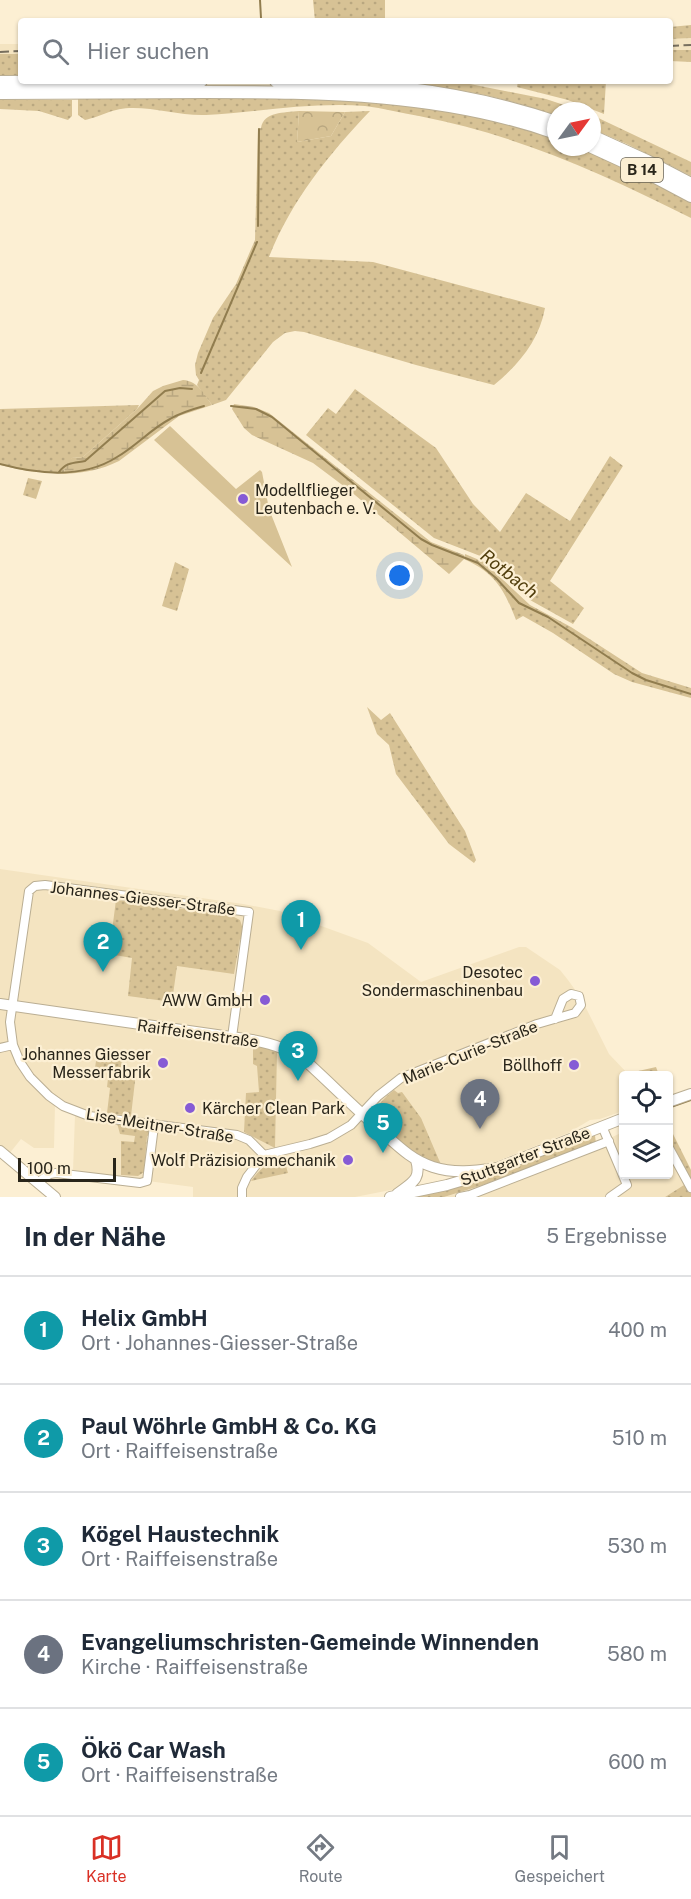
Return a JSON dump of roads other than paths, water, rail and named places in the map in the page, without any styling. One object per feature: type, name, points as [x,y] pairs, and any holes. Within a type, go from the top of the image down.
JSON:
[{"type":"highway","points":[[0,82],[18,82]]},
{"type":"highway","points":[[370,84],[451,95],[547,120]]},
{"type":"highway","points":[[0,93],[284,92],[376,96],[479,111],[547,131]]},
{"type":"highway","name":"B 14","points":[[601,140],[691,184]]},
{"type":"highway","name":"B 14","points":[[601,151],[691,196]]},
{"type":"main road","name":"Raiffeisenstraße","points":[[6,1005],[270,1043],[300,1056],[404,1152],[416,1160],[432,1167],[456,1172],[497,1168]]},
{"type":"main road","points":[[673,1100],[691,1094]]},
{"type":"main road","name":"Stuttgarter Straße","points":[[392,1197],[447,1185],[497,1168],[619,1120]]},
{"type":"main road","points":[[0,1151],[56,1197]]},
{"type":"main road","points":[[392,1197],[417,1177],[419,1171],[416,1160]]},
{"type":"street","name":"Johannes-Giesser-Straße","points":[[6,1005],[27,895],[35,886],[45,885],[249,912],[232,1037]]},
{"type":"street","name":"Lise-Meitner-Straße","points":[[6,1005],[14,1045],[21,1062],[39,1088],[63,1106],[89,1116],[237,1135],[249,1140],[264,1155]]},
{"type":"street","name":"Marie-Curie-Straße","points":[[264,1155],[329,1138],[351,1125],[378,1096],[401,1078],[555,1019]]},
{"type":"street","points":[[0,1048],[14,1045]]},
{"type":"street","points":[[38,1182],[56,1173],[140,1183],[147,1180],[154,1126]]},
{"type":"street","points":[[602,1126],[627,1185],[610,1197]]},
{"type":"street","points":[[460,1197],[609,1141]]},
{"type":"street","points":[[673,1154],[691,1188]]},
{"type":"street","points":[[242,1197],[247,1177],[264,1155]]},
{"type":"waterway","points":[[260,0],[261,18]]},
{"type":"waterway","points":[[258,226],[259,129]]},
{"type":"waterway","points":[[201,373],[257,242]]},
{"type":"waterway","points":[[59,472],[67,465],[85,461],[165,391],[180,388],[192,389]]},
{"type":"waterway","name":"Rotbach","points":[[0,464],[44,472],[75,472],[90,469],[117,457],[174,417],[204,406]]},
{"type":"waterway","name":"Rotbach","points":[[231,406],[256,409],[272,417],[421,539],[478,563],[496,578],[519,603],[548,617],[632,673],[646,680],[691,694]]},
{"type":"waterway","points":[[673,1106],[691,1100]]},
{"type":"railway","points":[[673,46],[691,45]]},
{"type":"railway","points":[[0,52],[18,51]]},
{"type":"place","name":"Modellflieger Leutenbach e. V.","points":[[243,499]]},
{"type":"place","name":"Helix GmbH","points":[[301,950]]},
{"type":"place","name":"Paul Wöhrle GmbH & Co. KG","points":[[103,972]]},
{"type":"place","name":"Desotec Sondermaschinenbau","points":[[535,981]]},
{"type":"place","name":"AWW GmbH","points":[[265,1000]]},
{"type":"place","name":"Johannes Giesser Messerfabrik","points":[[163,1063]]},
{"type":"place","name":"Böllhoff","points":[[574,1065]]},
{"type":"place","name":"Kögel Haustechnik","points":[[298,1081]]},
{"type":"place","name":"Kärcher Clean Park","points":[[190,1108]]},
{"type":"place","name":"Evangeliumschristen-Gemeinde Winnenden","points":[[480,1129]]},
{"type":"place","name":"Ökö Car Wash","points":[[383,1153]]},
{"type":"place","name":"Wolf Präzisionsmechanik","points":[[348,1160]]}]
